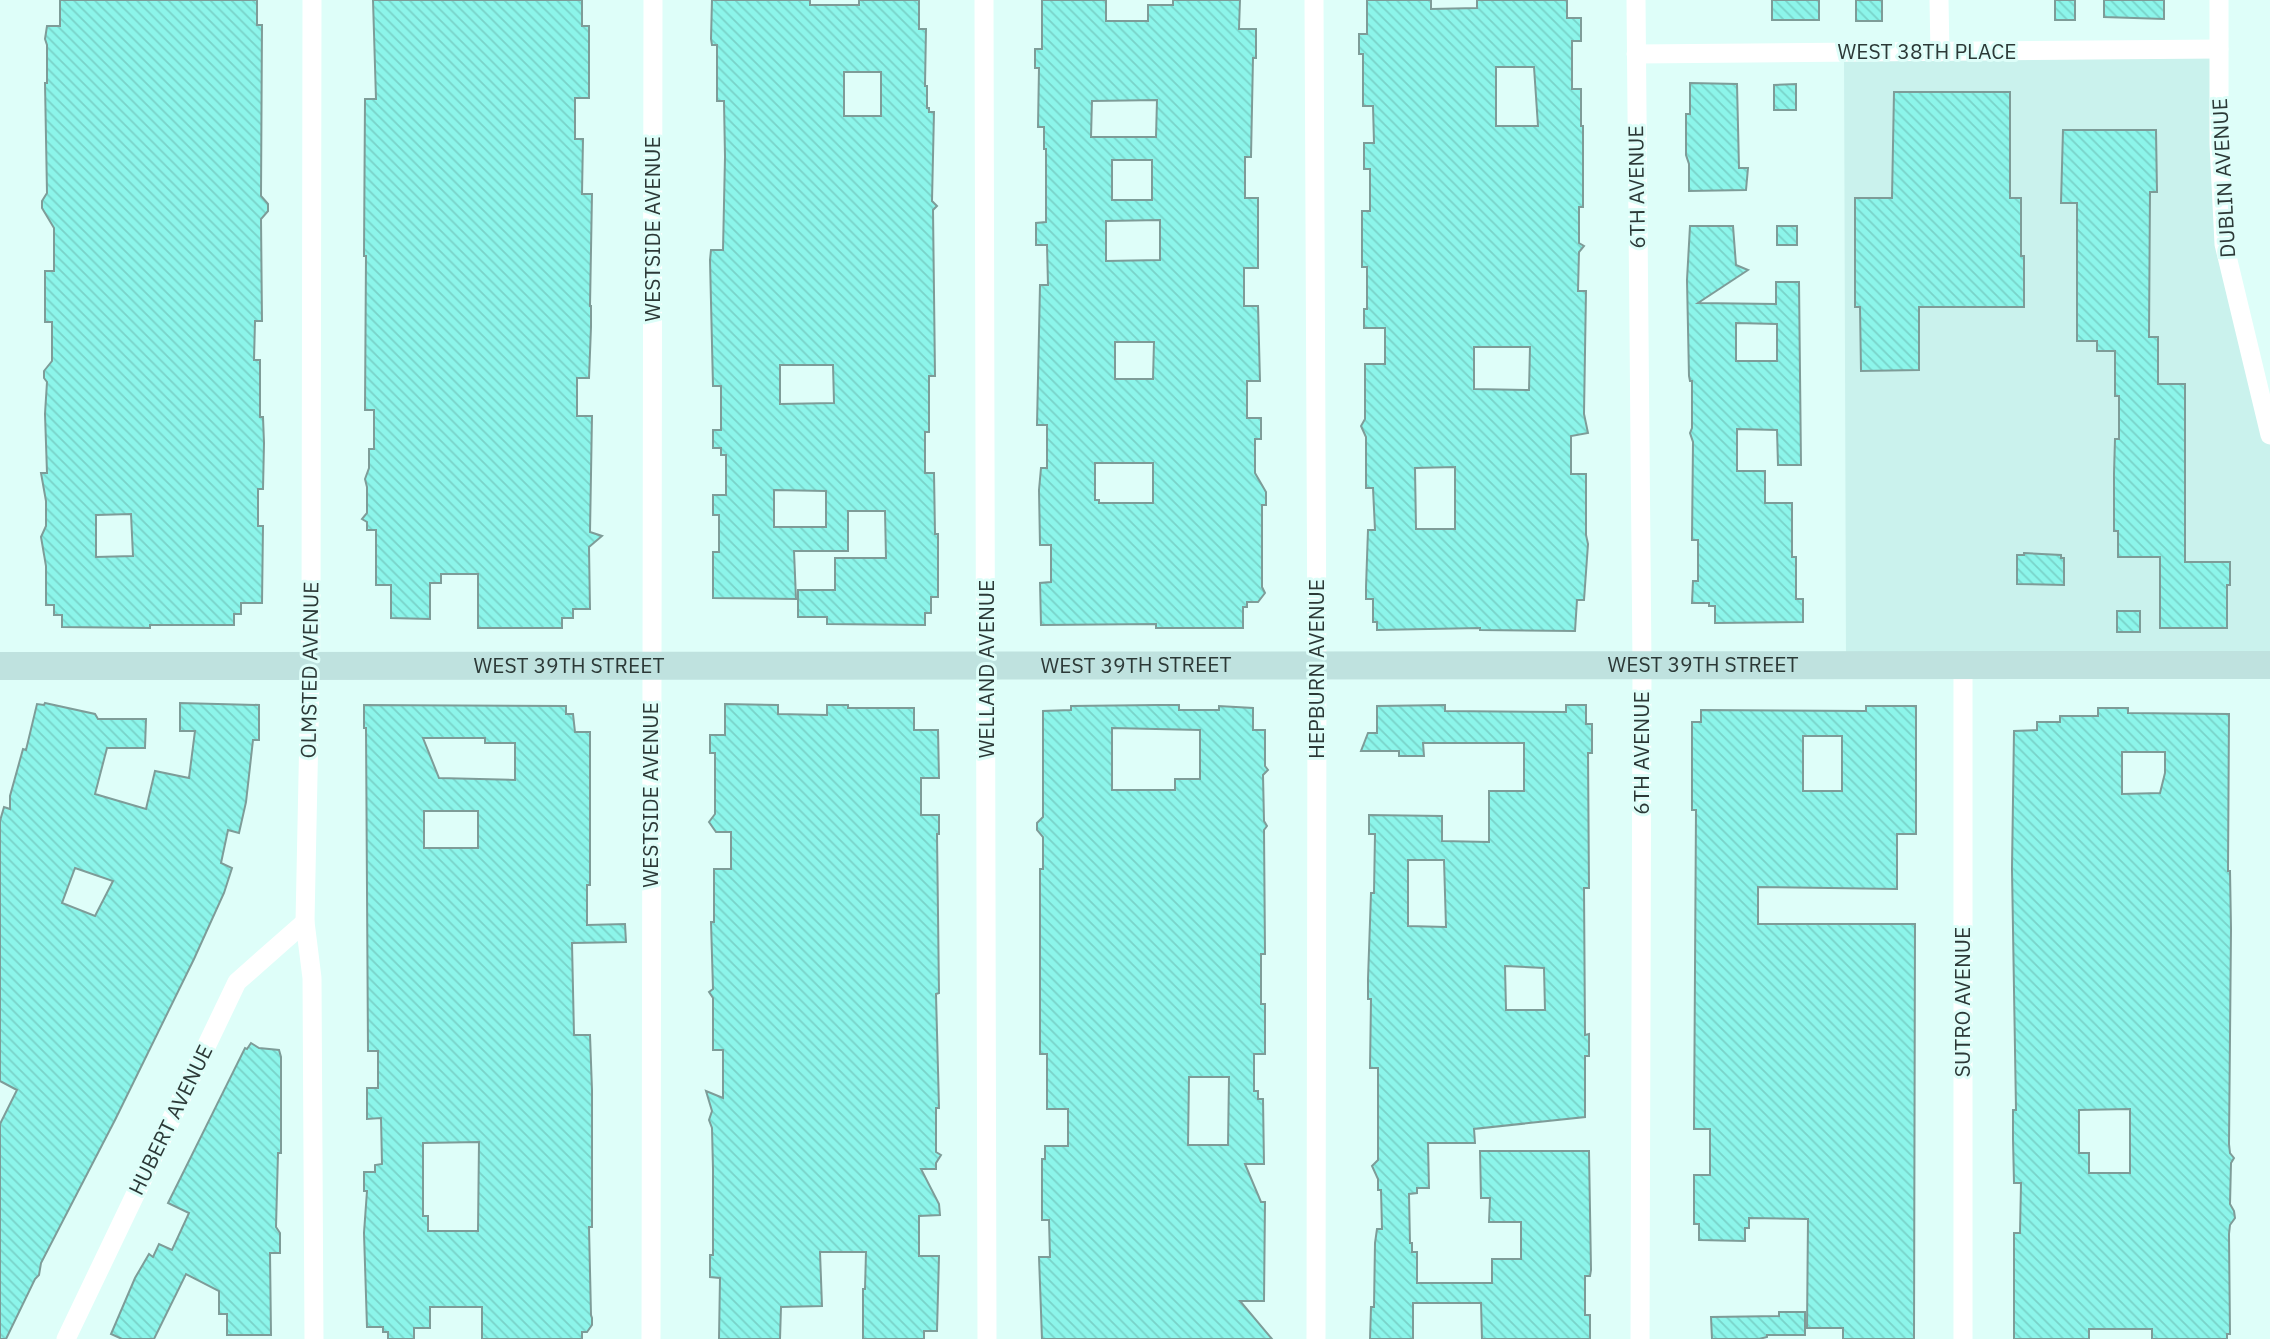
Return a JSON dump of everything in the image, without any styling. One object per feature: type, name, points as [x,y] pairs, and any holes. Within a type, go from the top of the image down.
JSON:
[{"type":"street","name":"OLMSTED AVENUE","points":[[312,0],[310,666],[305,922],[312,978],[314,1339]]},
{"type":"street","name":"WESTSIDE AVENUE","points":[[651,1339],[653,0]]},
{"type":"street","name":"WELLAND AVENUE","points":[[984,0],[988,1339]]},
{"type":"street","name":"HEPBURN AVENUE","points":[[1314,0],[1316,1339]]},
{"type":"street","name":"6TH AVENUE","points":[[1636,0],[1642,665],[1640,1339]]},
{"type":"street","points":[[1939,0],[1940,52]]},
{"type":"street","name":"DUBLIN AVENUE","points":[[2219,0],[2218,144],[2224,244],[2270,435]]},
{"type":"street","name":"WEST 38TH PLACE","points":[[1636,54],[2219,49]]},
{"type":"street","name":"SUTRO AVENUE","points":[[1963,665],[1963,1339]]},
{"type":"street","name":"WEST 39TH STREET","points":[[0,667],[2270,665]]},
{"type":"street","name":"HUBERT AVENUE","points":[[66,1339],[237,982],[305,922]]},
{"type":"shaded area","points":[[2219,49],[2224,244],[2270,435],[2270,665],[1846,665],[1844,53]]},
{"type":"building","points":[[60,0],[257,0],[257,25],[262,25],[261,196],[268,204],[268,211],[261,219],[262,321],[255,321],[254,360],[260,360],[260,417],[263,417],[264,443],[263,489],[258,489],[258,526],[263,526],[262,603],[241,603],[241,614],[234,614],[234,625],[62,627],[62,615],[54,615],[54,605],[46,605],[46,566],[41,537],[46,526],[46,501],[41,473],[47,473],[47,382],[44,371],[52,361],[52,322],[45,322],[45,271],[54,271],[54,228],[42,208],[42,201],[47,193],[45,39],[47,26],[60,26]],"holes":[[[131,514],[133,556],[96,557],[96,515]]]},
{"type":"building","points":[[373,0],[582,0],[582,26],[589,26],[589,98],[575,98],[575,139],[583,139],[582,194],[592,194],[591,327],[589,378],[577,378],[577,416],[592,416],[590,532],[602,536],[589,547],[590,609],[573,609],[573,618],[562,618],[562,628],[478,628],[478,574],[441,574],[441,583],[430,583],[430,619],[391,618],[391,585],[376,585],[376,530],[367,530],[367,522],[362,519],[367,513],[365,479],[369,468],[369,449],[374,449],[374,410],[365,410],[364,256],[365,99],[376,99]]},
{"type":"building","points":[[712,0],[810,0],[810,5],[859,5],[859,0],[919,0],[919,29],[926,29],[927,108],[929,112],[934,112],[932,201],[937,206],[933,210],[935,376],[929,376],[929,432],[925,432],[925,473],[934,473],[938,597],[931,597],[931,613],[925,613],[925,625],[827,624],[827,617],[798,617],[798,590],[835,590],[835,558],[886,558],[885,511],[848,511],[848,551],[794,551],[796,599],[713,598],[713,552],[719,552],[719,515],[713,515],[713,495],[726,495],[726,455],[721,455],[721,448],[713,448],[713,430],[721,430],[721,386],[713,386],[710,260],[711,250],[723,250],[725,157],[724,101],[717,101],[717,45],[712,45]],"holes":[[[844,72],[881,72],[881,116],[844,116]],[[780,365],[833,365],[834,403],[780,404]],[[774,490],[826,491],[826,527],[774,527]]]},
{"type":"building","points":[[1042,0],[1106,0],[1106,21],[1148,21],[1148,5],[1173,5],[1173,0],[1240,0],[1239,29],[1256,29],[1251,157],[1245,157],[1245,198],[1258,198],[1258,268],[1244,268],[1244,306],[1258,306],[1260,381],[1247,381],[1247,418],[1261,418],[1261,439],[1255,439],[1255,473],[1266,492],[1266,505],[1262,505],[1262,587],[1265,593],[1258,602],[1247,602],[1247,607],[1243,607],[1243,628],[1156,628],[1156,624],[1041,625],[1040,583],[1051,582],[1051,545],[1040,545],[1039,490],[1041,468],[1047,468],[1047,425],[1037,425],[1040,285],[1048,285],[1047,245],[1036,245],[1036,223],[1046,222],[1046,149],[1044,127],[1038,127],[1039,68],[1035,68],[1035,49],[1042,49]],"holes":[[[1157,100],[1156,137],[1091,137],[1092,101]],[[1112,160],[1152,160],[1152,200],[1112,200]],[[1160,220],[1160,260],[1106,261],[1106,221]],[[1115,342],[1154,342],[1153,379],[1115,379]],[[1095,463],[1153,463],[1153,503],[1099,503],[1099,500],[1095,500]]]},
{"type":"building","points":[[1367,0],[1431,0],[1431,9],[1477,8],[1477,0],[1567,0],[1567,18],[1581,18],[1581,41],[1572,41],[1572,89],[1581,89],[1583,126],[1583,207],[1579,207],[1579,243],[1584,246],[1579,252],[1578,291],[1586,291],[1584,414],[1588,433],[1571,436],[1571,474],[1586,474],[1588,544],[1584,600],[1577,600],[1575,631],[1480,628],[1377,630],[1377,622],[1373,622],[1373,599],[1366,599],[1366,587],[1368,530],[1375,530],[1373,488],[1366,488],[1366,437],[1361,426],[1365,419],[1365,364],[1385,364],[1385,328],[1364,328],[1367,267],[1362,267],[1362,211],[1370,211],[1370,169],[1364,169],[1364,143],[1374,143],[1373,106],[1363,106],[1363,54],[1359,54],[1359,34],[1367,34]],"holes":[[[1496,67],[1534,67],[1538,126],[1496,126]],[[1474,347],[1530,347],[1529,390],[1474,389]],[[1455,467],[1455,529],[1416,529],[1415,468]]]},
{"type":"building","points":[[1772,0],[1819,0],[1819,20],[1772,20]]},
{"type":"building","points":[[1856,0],[1882,0],[1882,21],[1856,21]]},
{"type":"building","points":[[2055,0],[2075,0],[2075,20],[2055,20]]},
{"type":"building","points":[[2104,0],[2164,0],[2164,19],[2104,17]]},
{"type":"building","points":[[1690,83],[1737,84],[1739,168],[1748,168],[1746,190],[1689,191],[1686,114],[1690,114]]},
{"type":"building","points":[[1796,84],[1796,110],[1774,110],[1774,85]]},
{"type":"building","points":[[1894,92],[2010,92],[2010,198],[2021,198],[2024,307],[1919,307],[1919,370],[1861,371],[1860,307],[1855,307],[1855,198],[1892,198]]},
{"type":"building","points":[[2063,130],[2156,130],[2157,192],[2150,192],[2149,337],[2158,337],[2158,384],[2185,384],[2185,562],[2230,562],[2227,628],[2160,628],[2160,557],[2118,557],[2118,531],[2114,531],[2115,439],[2119,439],[2115,351],[2097,351],[2097,341],[2077,341],[2077,203],[2061,203]]},
{"type":"building","points":[[1690,226],[1733,226],[1736,265],[1748,270],[1698,303],[1776,304],[1776,282],[1799,282],[1801,465],[1778,465],[1777,430],[1737,429],[1737,471],[1765,471],[1765,503],[1792,503],[1792,557],[1796,557],[1796,599],[1803,599],[1803,622],[1715,623],[1715,606],[1709,606],[1709,603],[1692,603],[1693,581],[1698,581],[1698,540],[1692,540],[1692,381],[1689,376],[1687,280]],"holes":[[[1736,323],[1777,324],[1777,361],[1736,361]]]},
{"type":"building","points":[[1777,226],[1797,226],[1797,245],[1777,245]]},
{"type":"building","points":[[2017,555],[2061,555],[2061,558],[2064,558],[2064,585],[2017,584]]},
{"type":"building","points":[[2117,611],[2140,611],[2140,632],[2117,632]]},
{"type":"building","points":[[45,703],[95,714],[98,719],[146,719],[145,748],[107,748],[95,794],[146,809],[155,771],[189,778],[195,731],[180,731],[180,703],[259,705],[259,740],[253,740],[246,802],[239,833],[228,830],[221,863],[232,868],[224,893],[115,1120],[41,1263],[39,1275],[6,1339],[0,1339],[0,1124],[17,1090],[0,1081],[0,821],[4,807],[10,809],[10,796],[23,749],[26,750],[37,704]],"holes":[[[75,868],[113,881],[95,916],[62,903]]]},
{"type":"building","points":[[725,704],[778,705],[778,714],[827,715],[827,705],[848,705],[848,708],[914,708],[914,730],[938,730],[939,778],[921,778],[921,815],[939,815],[939,993],[936,994],[939,1108],[936,1108],[936,1152],[941,1155],[936,1169],[921,1169],[939,1204],[940,1215],[919,1216],[919,1256],[939,1256],[937,1331],[924,1331],[924,1339],[863,1339],[866,1252],[820,1252],[822,1306],[781,1307],[780,1339],[719,1339],[720,1278],[710,1277],[710,1255],[713,1255],[713,1169],[712,1128],[709,1120],[712,1111],[706,1091],[723,1098],[723,1050],[713,1050],[713,998],[709,992],[713,989],[711,922],[714,922],[714,869],[731,869],[731,832],[716,832],[709,822],[715,814],[715,753],[710,753],[710,735],[725,735]]},
{"type":"building","points":[[364,705],[566,706],[566,714],[573,714],[575,732],[590,732],[590,885],[587,885],[587,925],[625,924],[626,942],[572,943],[574,1035],[590,1035],[592,1090],[592,1227],[589,1227],[592,1325],[587,1332],[582,1332],[582,1339],[482,1339],[482,1307],[430,1307],[430,1328],[414,1328],[414,1339],[388,1339],[388,1332],[383,1332],[383,1327],[367,1327],[364,1233],[367,1191],[364,1191],[364,1172],[375,1172],[375,1165],[382,1164],[381,1118],[367,1119],[367,1088],[378,1088],[378,1051],[368,1051]],"holes":[[[423,738],[485,738],[485,743],[515,743],[515,780],[439,778]],[[424,811],[478,811],[478,848],[424,848]],[[479,1142],[478,1231],[428,1231],[428,1216],[423,1216],[423,1143]]]},
{"type":"building","points":[[1179,705],[1179,710],[1219,710],[1219,706],[1253,708],[1253,730],[1265,730],[1265,766],[1268,770],[1263,775],[1264,821],[1267,826],[1264,830],[1265,954],[1261,954],[1261,1004],[1265,1004],[1265,1054],[1254,1054],[1254,1091],[1258,1091],[1258,1099],[1263,1099],[1264,1164],[1245,1164],[1261,1202],[1265,1202],[1264,1301],[1240,1301],[1272,1339],[1042,1339],[1039,1257],[1050,1257],[1049,1220],[1042,1220],[1042,1159],[1045,1159],[1045,1146],[1068,1146],[1068,1109],[1047,1109],[1047,1054],[1040,1054],[1040,869],[1043,869],[1043,837],[1037,830],[1037,823],[1043,817],[1043,711],[1071,710],[1071,706]],"holes":[[[1112,728],[1200,730],[1200,779],[1175,779],[1175,790],[1112,790]],[[1189,1077],[1229,1077],[1228,1145],[1188,1145]]]},
{"type":"building","points":[[1445,705],[1445,711],[1566,712],[1566,705],[1586,705],[1586,724],[1592,724],[1592,753],[1588,753],[1589,888],[1584,888],[1585,1035],[1589,1034],[1589,1056],[1585,1056],[1585,1117],[1474,1129],[1475,1143],[1428,1143],[1429,1188],[1417,1188],[1417,1193],[1409,1194],[1410,1243],[1412,1252],[1417,1252],[1417,1283],[1492,1283],[1492,1259],[1521,1259],[1521,1222],[1489,1222],[1490,1198],[1481,1198],[1480,1151],[1589,1151],[1591,1270],[1590,1276],[1585,1276],[1585,1315],[1590,1315],[1590,1339],[1482,1339],[1481,1303],[1413,1303],[1413,1339],[1370,1339],[1371,1307],[1374,1307],[1375,1243],[1377,1229],[1382,1229],[1381,1190],[1378,1190],[1378,1179],[1372,1166],[1378,1160],[1378,1068],[1370,1068],[1371,999],[1368,999],[1368,979],[1375,834],[1369,834],[1369,815],[1442,816],[1442,841],[1489,842],[1489,791],[1524,791],[1524,743],[1423,743],[1424,756],[1399,756],[1399,751],[1361,751],[1368,733],[1377,733],[1377,706]],"holes":[[[1408,860],[1444,860],[1446,927],[1408,926]],[[1505,966],[1544,968],[1545,1010],[1506,1010]]]},
{"type":"building","points":[[1866,706],[1916,706],[1916,834],[1897,834],[1897,889],[1758,887],[1758,924],[1915,924],[1914,1339],[1843,1339],[1843,1328],[1807,1328],[1808,1219],[1749,1218],[1749,1228],[1745,1228],[1745,1241],[1699,1240],[1699,1224],[1694,1224],[1694,1175],[1710,1175],[1710,1129],[1694,1129],[1696,810],[1692,810],[1692,722],[1701,722],[1701,710],[1866,711]],"holes":[[[1803,736],[1842,736],[1842,791],[1803,791]]]},
{"type":"building","points":[[2098,708],[2128,708],[2128,713],[2229,714],[2229,1144],[2234,1158],[2231,1163],[2230,1204],[2235,1218],[2230,1225],[2229,1234],[2230,1334],[2227,1334],[2227,1339],[2152,1339],[2152,1329],[2089,1329],[2089,1339],[2014,1339],[2014,1233],[2020,1233],[2021,1183],[2014,1183],[2013,1139],[2013,1110],[2016,1110],[2012,869],[2014,731],[2037,730],[2037,722],[2060,722],[2060,716],[2098,716]],"holes":[[[2122,752],[2165,752],[2165,773],[2160,793],[2122,794]],[[2130,1109],[2130,1173],[2089,1173],[2089,1153],[2079,1153],[2079,1110]]]},
{"type":"building","points":[[251,1043],[259,1048],[279,1050],[281,1057],[281,1153],[278,1153],[276,1227],[280,1233],[280,1253],[270,1253],[271,1335],[227,1335],[227,1314],[219,1314],[219,1291],[186,1274],[154,1339],[122,1339],[111,1334],[135,1278],[149,1254],[153,1257],[159,1244],[172,1250],[189,1213],[168,1203],[245,1048]]},
{"type":"building","points":[[1779,1312],[1805,1312],[1805,1335],[1712,1339],[1711,1317],[1779,1316]]}]
